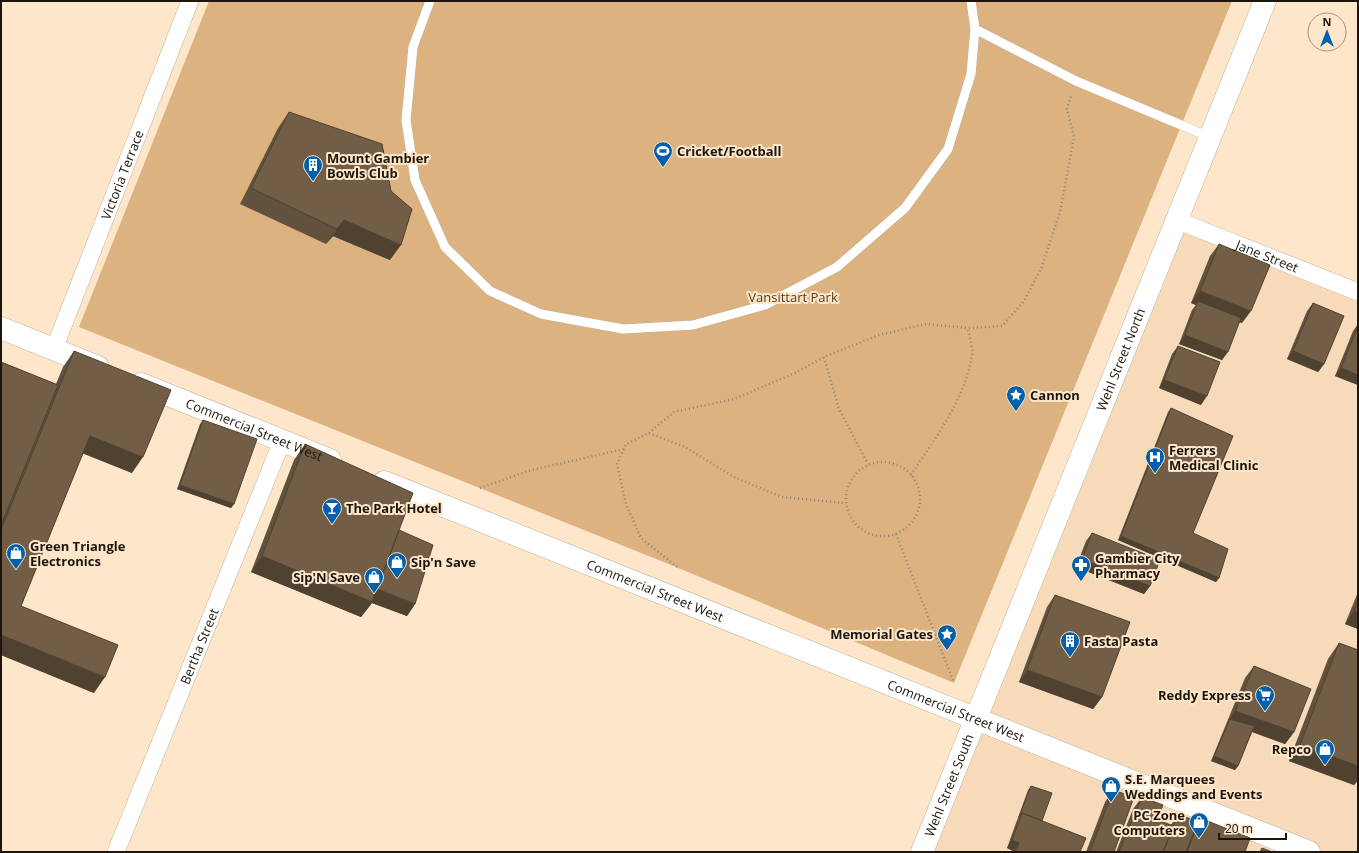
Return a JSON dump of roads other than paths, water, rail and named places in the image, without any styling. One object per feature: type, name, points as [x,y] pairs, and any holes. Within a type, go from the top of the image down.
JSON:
[{"type":"street","name":"Victoria Terrace","points":[[54,349],[190,1]]},
{"type":"street","name":"Wehl Street North","points":[[976,718],[1265,1]]},
{"type":"street","name":"Jane Street","points":[[1176,220],[1358,292]]},
{"type":"street","name":"Commercial Street West","points":[[1,328],[1309,852]]},
{"type":"street","name":"Bertha Street","points":[[116,852],[282,441]]},
{"type":"street","name":"Wehl Street South","points":[[922,852],[976,718]]},
{"type":"lane","points":[[430,1],[413,46],[406,120],[415,180],[445,247],[490,291],[542,314],[623,329],[693,325],[765,305],[837,267],[905,208],[948,149],[971,74],[975,29],[971,1]]},
{"type":"lane","points":[[975,29],[1076,81],[1210,137]]},
{"type":"place","name":"Cricket/Football","points":[[663,168]]},
{"type":"place","name":"Mount Gambier Bowls Club","points":[[313,182]]},
{"type":"place","name":"Cannon","points":[[1016,412]]},
{"type":"place","name":"Ferrers Medical Clinic","points":[[1155,474]]},
{"type":"place","name":"The Park Hotel","points":[[332,525]]},
{"type":"place","name":"Green Triangle Electronics","points":[[16,570]]},
{"type":"place","name":"Sip'n Save","points":[[397,579]]},
{"type":"place","name":"Gambier City Pharmacy","points":[[1081,582]]},
{"type":"place","name":"Sip'N Save","points":[[374,594]]},
{"type":"place","name":"Memorial Gates","points":[[947,651]]},
{"type":"place","name":"Fasta Pasta","points":[[1070,658]]},
{"type":"place","name":"Reddy Express","points":[[1265,712]]},
{"type":"place","name":"Repco","points":[[1325,766]]},
{"type":"place","name":"S.E. Marquees Weddings and Events","points":[[1111,803]]},
{"type":"place","name":"PC Zone Computers","points":[[1199,839]]},
{"type":"park label","name":"Vansittart Park","points":[[793,297]]}]
